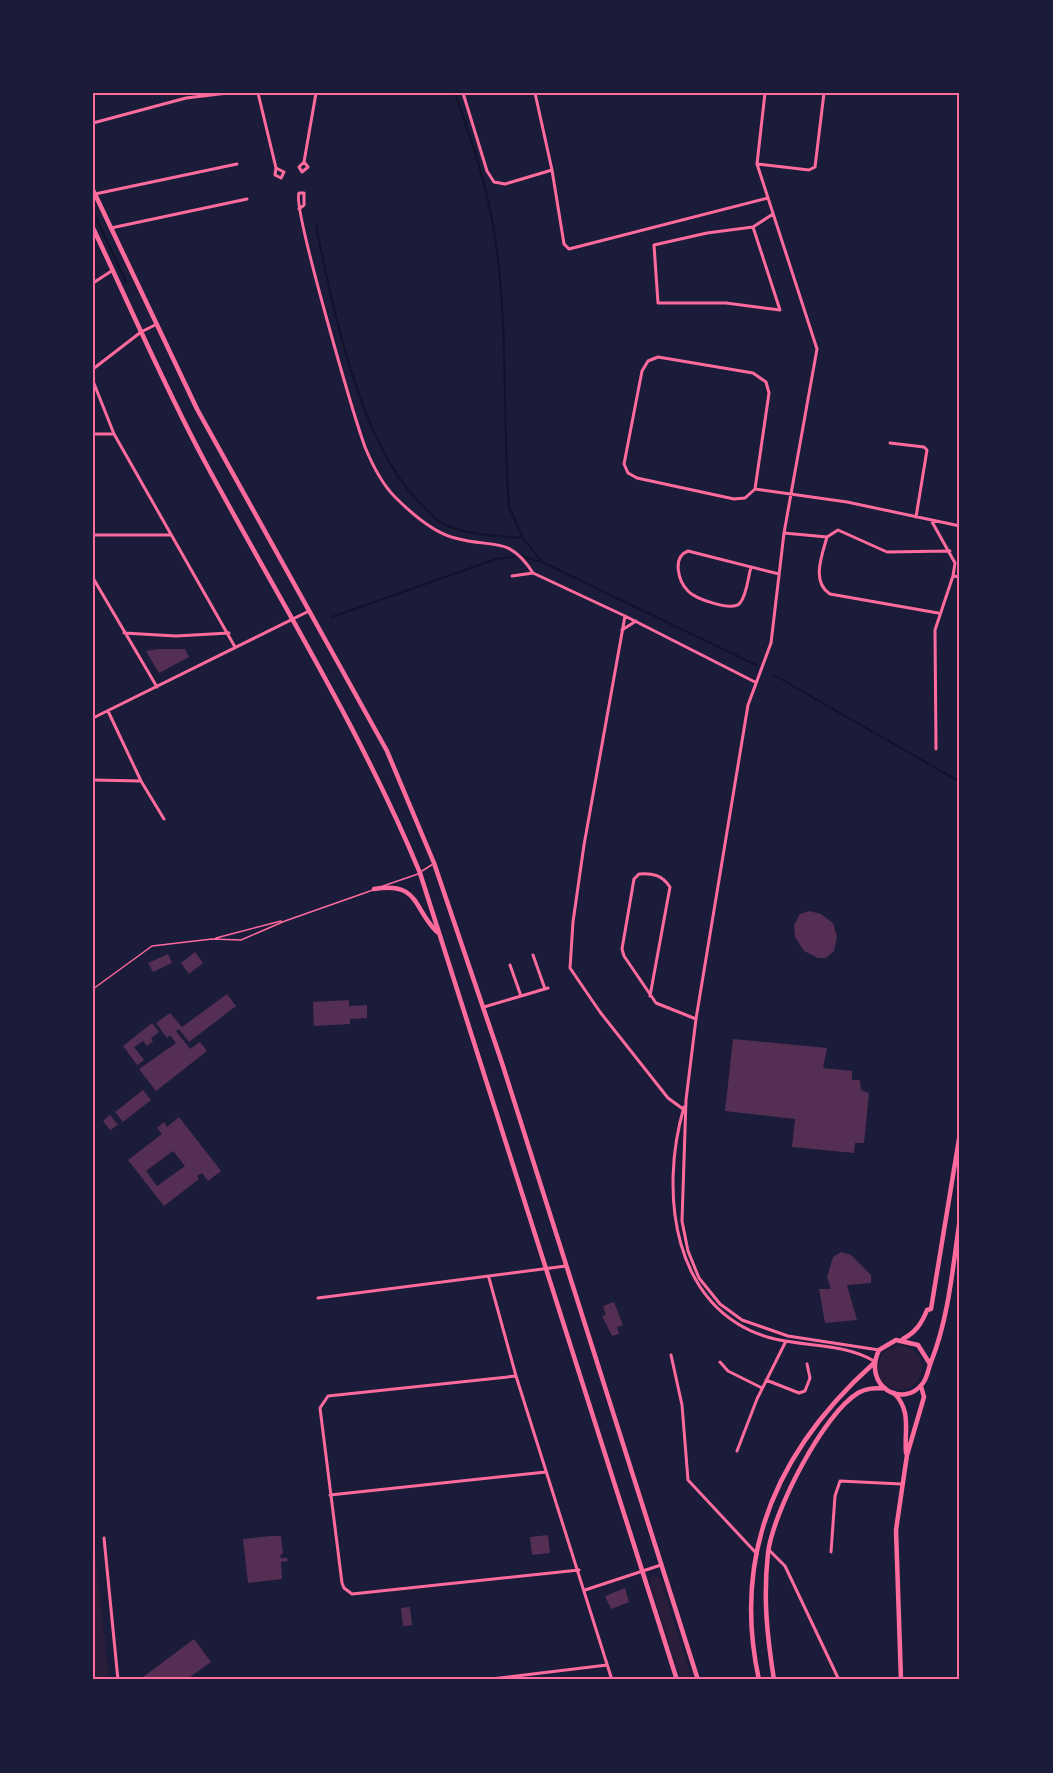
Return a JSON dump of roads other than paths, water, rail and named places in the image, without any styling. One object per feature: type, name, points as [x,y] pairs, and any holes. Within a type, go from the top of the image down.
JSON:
[{"type":"main road","points":[[94,192],[213,439],[387,751],[434,863],[484,1007],[698,1680]]},
{"type":"main road","points":[[93,228],[204,460],[290,619],[320,668],[401,829],[420,873],[677,1680]]},
{"type":"main road","points":[[374,889],[399,888],[407,891],[439,934]]},
{"type":"main road","points":[[759,1680],[751,1625],[756,1554],[769,1510],[783,1476],[800,1445],[821,1416],[874,1362],[879,1350],[890,1342],[912,1334],[922,1323],[927,1310],[931,1309],[960,1134]]},
{"type":"main road","points":[[901,1680],[896,1530],[901,1484],[924,1397],[921,1386],[943,1324],[960,1218]]},
{"type":"main road","points":[[903,1339],[918,1345],[930,1364]]},
{"type":"main road","points":[[874,1362],[875,1377],[902,1403],[908,1421],[907,1455]]},
{"type":"main road","points":[[894,1394],[908,1393],[921,1386]]},
{"type":"main road","points":[[774,1680],[765,1624],[769,1550],[797,1474],[832,1418],[858,1393],[866,1389],[885,1389]]},
{"type":"street","points":[[93,123],[186,98],[228,93]]},
{"type":"street","points":[[258,93],[276,168]]},
{"type":"street","points":[[304,162],[316,93]]},
{"type":"street","points":[[463,93],[487,171],[494,182],[505,184],[552,170]]},
{"type":"street","points":[[535,93],[552,170],[564,244],[569,249],[768,198]]},
{"type":"street","points":[[765,93],[757,164],[817,346],[784,533],[771,643],[755,682],[744,728],[696,1019],[686,1100],[682,1190],[684,1238],[694,1266],[709,1292],[742,1320],[756,1327],[788,1336],[879,1350]]},
{"type":"street","points":[[757,164],[809,170],[815,167],[824,93]]},
{"type":"street","points":[[94,192],[237,164]]},
{"type":"street","points":[[299,209],[304,205],[304,193],[299,193],[296,198],[299,209],[356,417],[366,448],[379,476],[395,497],[440,532],[454,538],[509,547],[533,573],[636,621],[755,682]]},
{"type":"street","points":[[111,228],[247,199]]},
{"type":"street","points":[[753,227],[780,310],[726,303],[658,303],[654,245],[707,233],[753,227],[773,214]]},
{"type":"street","points":[[93,283],[113,270]]},
{"type":"street","points":[[93,369],[141,332],[157,324]]},
{"type":"street","points":[[658,357],[753,374],[766,382],[769,393],[755,489],[745,498],[734,499],[637,478],[628,473],[624,464],[642,371],[648,361],[658,357]]},
{"type":"street","points":[[93,381],[114,434],[235,647]]},
{"type":"street","points":[[93,434],[114,434]]},
{"type":"street","points":[[890,443],[924,447],[927,450],[916,517]]},
{"type":"street","points":[[755,489],[790,496],[847,502],[960,526]]},
{"type":"street","points":[[931,520],[955,563],[953,576],[938,613],[934,647],[936,749]]},
{"type":"street","points":[[784,533],[827,537],[838,530],[893,553],[950,551]]},
{"type":"street","points":[[93,536],[170,535]]},
{"type":"street","points":[[827,537],[819,572],[825,590],[837,597],[938,613]]},
{"type":"street","points":[[751,567],[742,602],[733,608],[692,594],[684,586],[677,562],[679,556],[688,551],[779,574]]},
{"type":"street","points":[[512,576],[533,573]]},
{"type":"street","points":[[953,576],[960,577]]},
{"type":"street","points":[[93,578],[157,687]]},
{"type":"street","points":[[93,718],[309,611]]},
{"type":"street","points":[[625,616],[584,845],[573,922],[570,968],[600,1012],[668,1098],[683,1108]]},
{"type":"street","points":[[620,634],[626,626],[636,621]]},
{"type":"street","points":[[124,633],[176,636],[229,633]]},
{"type":"street","points":[[108,711],[141,781],[164,819]]},
{"type":"street","points":[[93,780],[141,781]]},
{"type":"street","points":[[650,996],[670,887],[665,880],[649,874],[639,874],[634,879],[622,949],[650,996],[656,1003],[671,1011],[696,1019]]},
{"type":"street","points":[[484,1007],[547,988],[533,955]]},
{"type":"street","points":[[510,966],[521,996]]},
{"type":"street","points":[[686,1100],[677,1143],[674,1203],[678,1238],[688,1269],[705,1295],[725,1315],[753,1332],[786,1341],[856,1352],[874,1362]]},
{"type":"street","points":[[318,1298],[489,1278],[566,1266]]},
{"type":"street","points":[[489,1278],[516,1376],[612,1680]]},
{"type":"street","points":[[737,1451],[762,1388],[786,1341]]},
{"type":"street","points":[[671,1355],[682,1405],[688,1480],[756,1554]]},
{"type":"street","points":[[720,1362],[728,1371],[762,1388]]},
{"type":"street","points":[[766,1380],[799,1393],[805,1391],[810,1378],[807,1364]]},
{"type":"street","points":[[516,1376],[328,1396],[324,1399],[320,1408],[344,1588],[352,1594],[579,1570]]},
{"type":"street","points":[[330,1495],[546,1472]]},
{"type":"street","points":[[831,1552],[835,1496],[840,1481],[901,1484]]},
{"type":"street","points":[[104,1538],[118,1680]]},
{"type":"street","points":[[769,1550],[785,1566],[839,1680]]},
{"type":"street","points":[[585,1590],[662,1565]]},
{"type":"street","points":[[483,1680],[607,1665]]},
{"type":"lane","points":[[93,989],[152,946],[212,939],[285,921],[420,873],[434,863]]},
{"type":"lane","points":[[212,939],[241,940],[260,934],[285,921]]},
{"type":"waterway","points":[[455,93],[486,191],[498,260],[503,330],[509,507],[523,538],[542,562]]},
{"type":"waterway","points":[[93,211],[126,282]]},
{"type":"waterway","points":[[316,226],[331,298],[354,379],[385,455],[405,486],[443,524],[473,533],[522,538]]},
{"type":"waterway","points":[[332,617],[496,559],[519,556],[542,562],[756,665]]},
{"type":"waterway","points":[[774,675],[960,782]]}]
